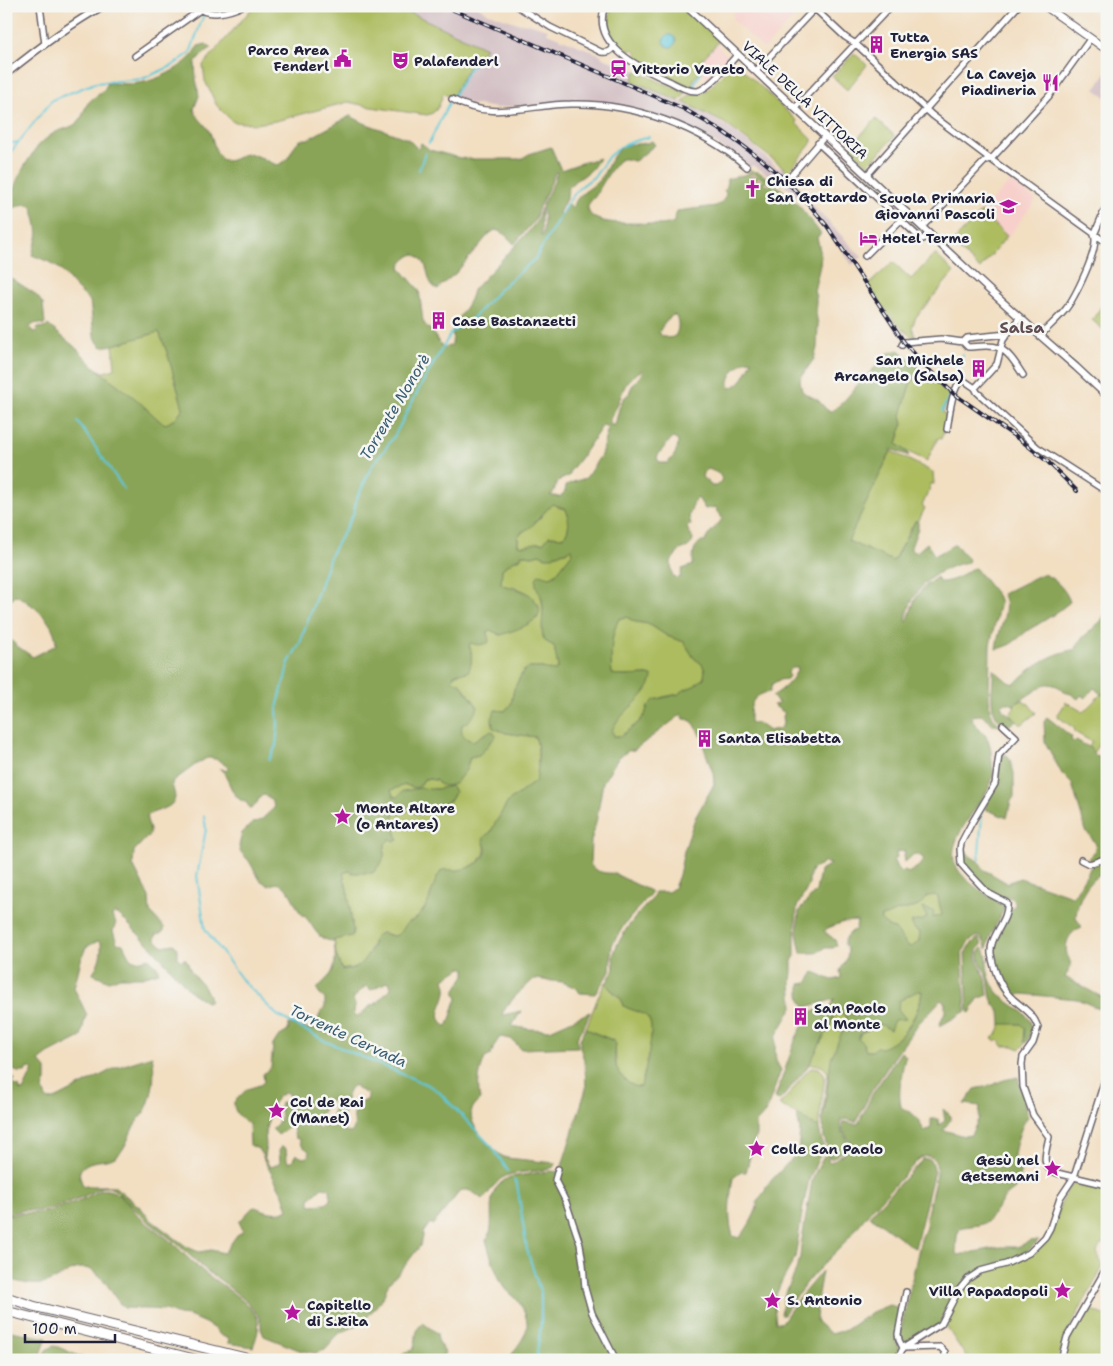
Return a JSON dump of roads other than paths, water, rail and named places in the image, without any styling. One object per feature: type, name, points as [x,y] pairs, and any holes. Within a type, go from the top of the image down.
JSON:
[{"type":"highway","points":[[6,1297],[33,1306],[254,1360]]},
{"type":"highway","points":[[6,1311],[198,1360]]},
{"type":"main road","points":[[1044,6],[1107,50]]},
{"type":"street","points":[[40,6],[45,44]]},
{"type":"street","points":[[6,74],[72,24],[103,6]]},
{"type":"street","points":[[134,56],[198,8],[215,13],[229,11],[242,6]]},
{"type":"street","points":[[517,6],[550,27],[601,52],[612,51],[614,46]]},
{"type":"street","points":[[605,6],[602,15],[603,29],[607,38],[614,46],[642,69],[688,89],[697,91],[704,88],[738,54]]},
{"type":"street","name":"VIALE DELLA VITTORIA","points":[[686,6],[922,227],[1107,396]]},
{"type":"street","points":[[795,108],[891,6]]},
{"type":"street","points":[[867,175],[1018,6]]},
{"type":"street","points":[[756,71],[815,7],[845,37],[856,44],[926,110],[1107,243]]},
{"type":"street","points":[[922,227],[985,161],[994,156],[1042,105],[1090,39]]},
{"type":"street","points":[[452,100],[464,106],[490,112],[570,104],[610,106],[633,110],[698,135],[727,152],[747,167]]},
{"type":"street","points":[[789,178],[825,136]]},
{"type":"street","name":"VIALE DELLA VITTORIA","points":[[818,143],[923,240],[929,233]]},
{"type":"street","points":[[1040,336],[1061,314],[1073,297],[1094,248],[1096,239],[1094,235],[1107,204]]},
{"type":"street","points":[[865,256],[908,213]]},
{"type":"street","points":[[975,388],[997,364],[1000,348],[1007,334],[1020,317]]},
{"type":"street","points":[[963,342],[966,338],[1007,334]]},
{"type":"street","points":[[902,344],[933,339],[963,342],[968,347],[989,346],[1000,348],[1010,357],[1023,375]]},
{"type":"street","points":[[947,429],[952,400],[960,380],[964,380],[975,388],[977,392],[1037,447],[1107,492]]},
{"type":"street","points":[[1003,725],[1016,737],[999,755],[995,784],[961,843],[961,864],[982,888],[999,900],[1007,903],[1008,906],[991,952],[996,975],[1002,987],[1032,1015],[1038,1027],[1033,1043],[1023,1057],[1023,1087],[1033,1115],[1049,1137],[1046,1160],[1047,1168],[1051,1171],[1107,1184]]},
{"type":"street","points":[[1081,860],[1088,864],[1107,858]]},
{"type":"street","points":[[897,1360],[903,1348],[941,1324],[958,1291],[968,1279],[980,1271],[1006,1264],[1029,1253],[1045,1237],[1060,1198],[1074,1177],[1107,1073]]},
{"type":"street","points":[[558,1170],[555,1180],[566,1202],[580,1244],[585,1288],[592,1313],[616,1360]]},
{"type":"street","points":[[1061,1360],[1067,1337],[1106,1268]]},
{"type":"street","points":[[903,1348],[898,1334],[906,1292]]},
{"type":"street","points":[[903,1348],[940,1347],[945,1352],[945,1360]]},
{"type":"water","points":[[668,35],[672,35],[676,41],[672,47],[668,47],[664,43],[664,39]]},
{"type":"waterway","points":[[6,158],[52,100],[95,83],[142,79],[172,66],[190,53],[204,14]]},
{"type":"waterway","points":[[454,95],[470,68],[485,54]]},
{"type":"waterway","points":[[693,87],[702,72]]},
{"type":"waterway","points":[[429,143],[449,103]]},
{"type":"waterway","name":"Torrente Nonorè","points":[[269,760],[276,746],[277,708],[289,662],[300,643],[331,554],[353,515],[357,498],[372,466],[395,435],[451,333],[471,320],[500,289],[535,259],[569,201],[579,188],[595,176],[609,156],[631,142],[649,137]]},
{"type":"waterway","points":[[6,144],[19,142]]},
{"type":"waterway","points":[[419,170],[425,153]]},
{"type":"waterway","points":[[953,388],[963,354]]},
{"type":"waterway","points":[[942,411],[950,394]]},
{"type":"waterway","points":[[78,422],[124,489]]},
{"type":"waterway","points":[[980,860],[982,814]]},
{"type":"waterway","name":"Torrente Cervada","points":[[204,816],[206,829],[197,876],[205,929],[243,981],[277,1015],[325,1041],[438,1091],[493,1148],[508,1171]]},
{"type":"waterway","name":"Torrente Cervada","points":[[514,1180],[517,1184],[527,1250],[541,1294],[541,1324],[537,1353],[540,1360]]},
{"type":"tunnel","points":[[747,167],[757,178],[766,184],[776,185],[789,178]]},
{"type":"railway","points":[[444,6],[684,109],[722,131],[762,160],[808,203],[827,226],[904,342],[925,366],[954,394],[1023,442],[1048,462],[1077,491]]},
{"type":"place","name":"Tutta Energia SAS","points":[[876,45]]},
{"type":"place","name":"Parco Area Fenderl","points":[[343,58]]},
{"type":"place","name":"Palafenderl","points":[[400,61]]},
{"type":"place","name":"Vittorio Veneto","points":[[618,69]]},
{"type":"place","name":"La Caveja Piadineria","points":[[1050,82]]},
{"type":"place","name":"Chiesa di San Gottardo","points":[[753,189]]},
{"type":"place","name":"Scuola Primaria Giovanni Pascoli","points":[[1009,206]]},
{"type":"place","name":"Hotel Terme","points":[[868,238]]},
{"type":"place","name":"Case Bastanzetti","points":[[438,321]]},
{"type":"place","name":"San Michele Arcangelo (Salsa)","points":[[978,368]]},
{"type":"place","name":"Santa Elisabetta","points":[[704,738]]},
{"type":"place","name":"Monte Altare (o Antares)","points":[[342,816]]},
{"type":"place","name":"San Paolo al Monte","points":[[800,1016]]},
{"type":"place","name":"Col de Rai (Manet)","points":[[276,1110]]},
{"type":"place","name":"Colle San Paolo","points":[[757,1149]]},
{"type":"place","name":"Gesù nel Getsemani","points":[[1053,1168]]},
{"type":"place","name":"Villa Papadopoli","points":[[1062,1291]]},
{"type":"place","name":"S. Antonio","points":[[773,1300]]},
{"type":"place","name":"Capitello di S.Rita","points":[[293,1313]]},
{"type":"district","name":"Salsa","points":[[1022,327]]}]
